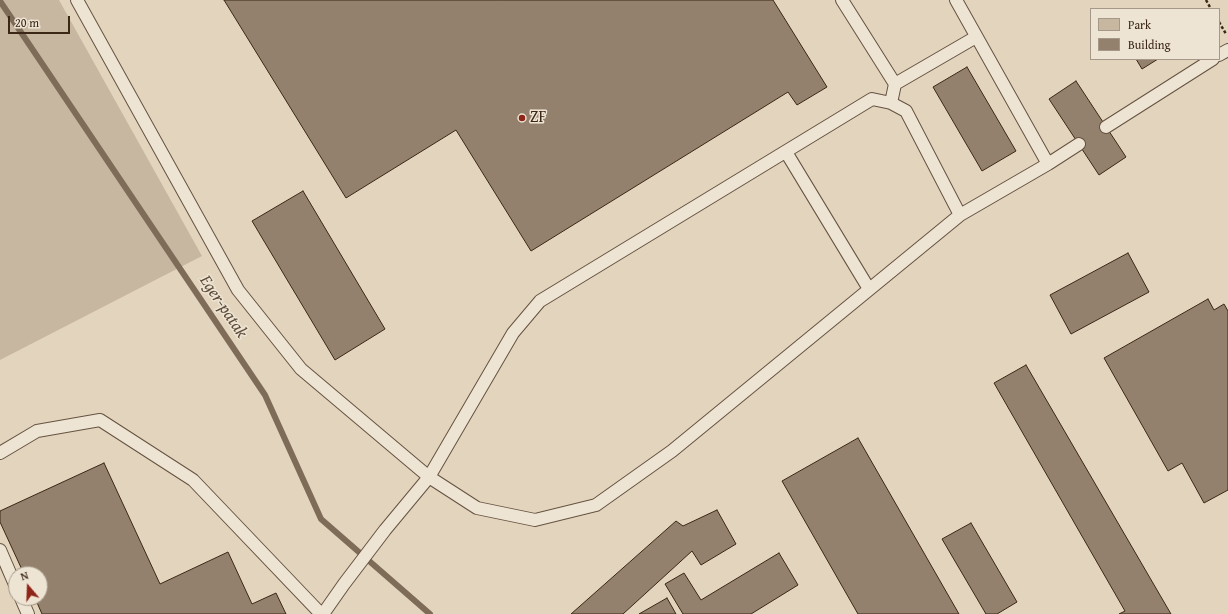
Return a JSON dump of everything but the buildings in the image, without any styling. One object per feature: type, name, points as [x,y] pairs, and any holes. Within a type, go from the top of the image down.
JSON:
[{"type":"lane","points":[[77,0],[238,290],[301,369],[429,476],[477,508],[535,520],[596,505],[672,452],[960,215],[1048,164],[1079,144]]},
{"type":"lane","points":[[842,0],[895,84],[891,103]]},
{"type":"lane","points":[[956,0],[1048,164]]},
{"type":"lane","points":[[895,84],[976,37]]},
{"type":"lane","points":[[1106,127],[1211,60]]},
{"type":"lane","points":[[0,453],[37,431],[100,420],[193,480],[322,614],[385,530],[429,476],[513,333],[540,301],[872,99],[891,103],[906,111],[960,215]]},
{"type":"lane","points":[[786,152],[869,289]]},
{"type":"lane","points":[[0,550],[8,568]]},
{"type":"path","points":[[1220,24],[1228,38]]},
{"type":"green space","points":[[0,0],[59,0],[202,256],[0,360]]},
{"type":"waterway","name":"Eger-patak","points":[[0,1],[265,395],[321,519],[430,614]]},
{"type":"place","name":"ZF","points":[[522,118]]}]
